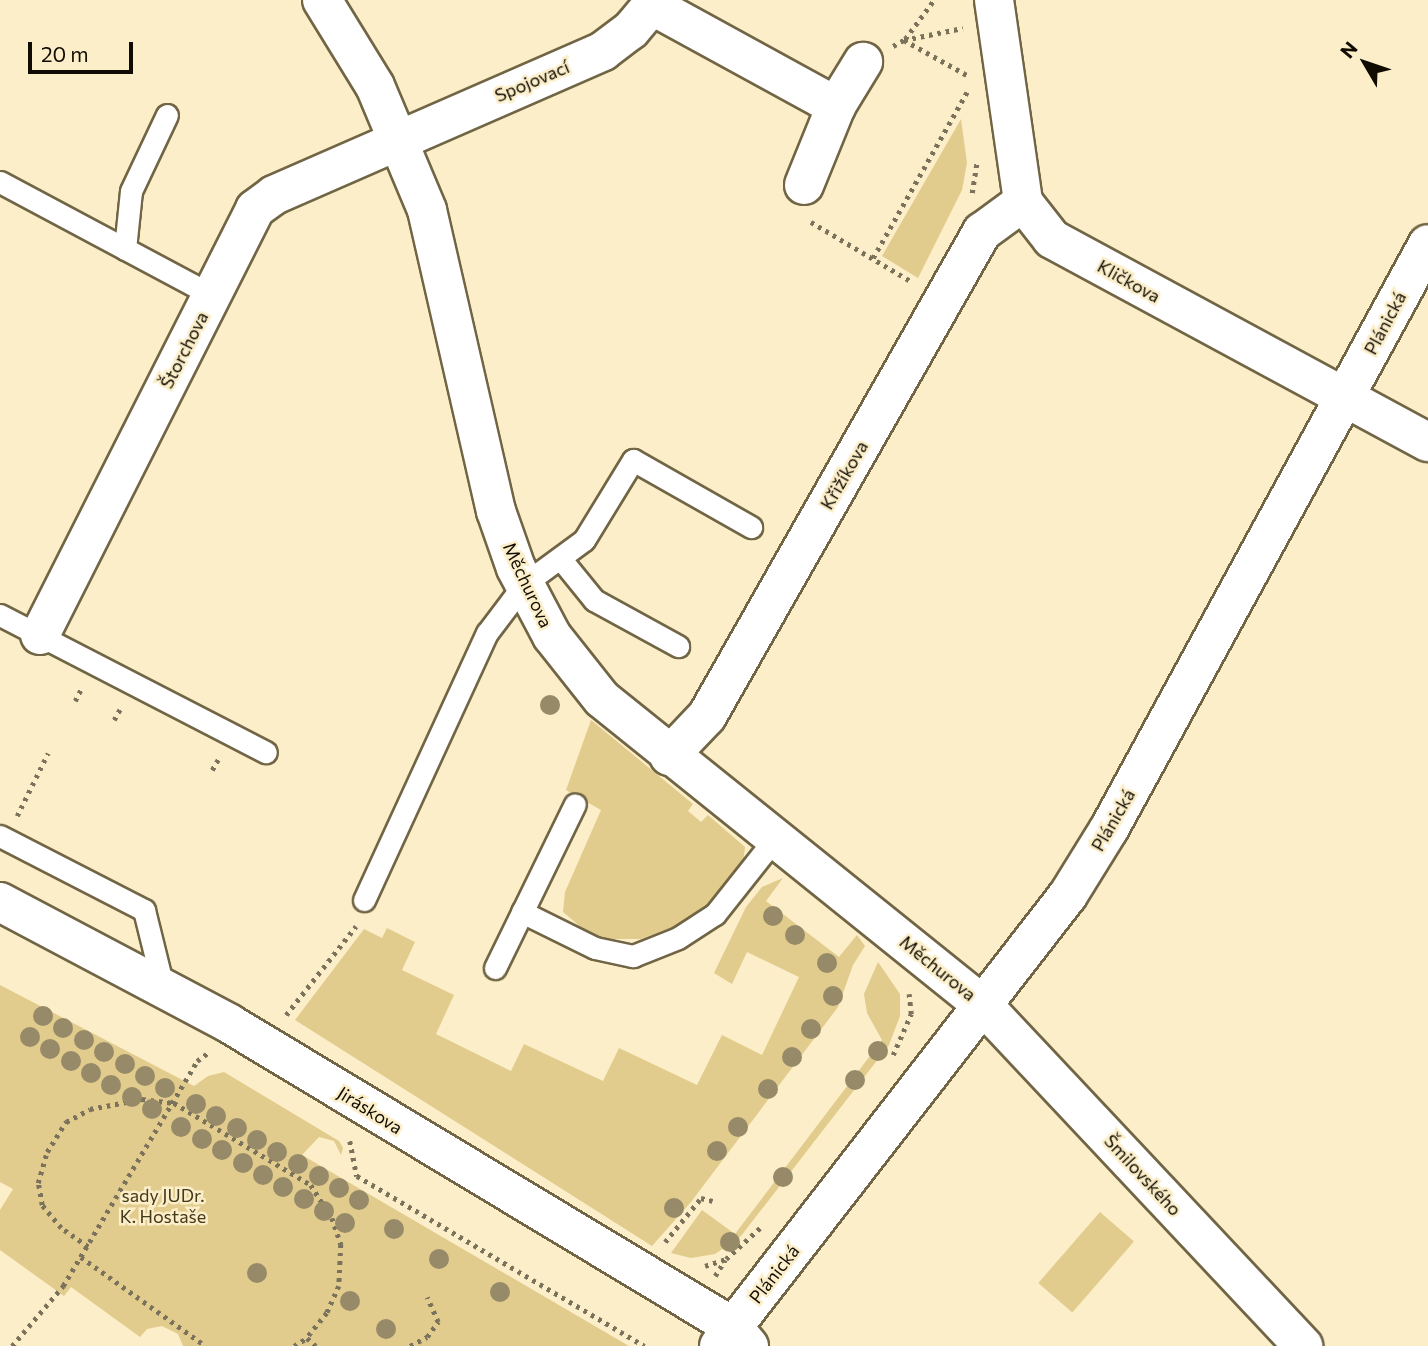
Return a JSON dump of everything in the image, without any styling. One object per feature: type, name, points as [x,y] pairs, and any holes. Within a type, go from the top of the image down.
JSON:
[{"type":"street","name":"Měchurova","points":[[322,0],[375,86],[401,142],[427,210],[496,511],[524,584],[552,636],[602,699],[983,1004]]},
{"type":"street","name":"Kličkova","points":[[994,0],[1023,202],[1052,239],[1428,442]]},
{"type":"street","name":"Spojovací","points":[[401,142],[472,106],[603,51],[655,3],[836,106]]},
{"type":"street","points":[[804,185],[836,106],[863,62]]},
{"type":"street","name":"Štorchova","points":[[40,635],[250,218],[263,201],[401,142]]},
{"type":"street","name":"Křižíkova","points":[[669,755],[707,716],[982,232],[1023,202]]},
{"type":"street","name":"Plánická","points":[[734,1340],[1068,894],[1109,829],[1428,244]]},
{"type":"street","name":"Jiráskova","points":[[0,902],[163,987],[734,1340]]},
{"type":"street","name":"Šmilovského","points":[[983,1004],[1303,1346]]},
{"type":"lane","points":[[125,249],[131,191],[167,114]]},
{"type":"lane","points":[[0,182],[212,295]]},
{"type":"lane","points":[[364,900],[487,633],[524,584],[584,540],[634,460],[751,527]]},
{"type":"lane","points":[[560,558],[594,600],[678,646]]},
{"type":"lane","points":[[0,615],[266,752]]},
{"type":"lane","points":[[495,968],[575,804]]},
{"type":"lane","points":[[3,837],[144,910],[163,987]]},
{"type":"lane","points":[[522,912],[595,948],[633,956],[678,938],[715,914],[776,837]]},
{"type":"path","points":[[904,40],[934,0]]},
{"type":"path","points":[[863,62],[904,40],[960,29]]},
{"type":"path","points":[[904,40],[967,74],[970,101]]},
{"type":"path","points":[[873,258],[969,88]]},
{"type":"path","points":[[968,201],[974,190],[976,152]]},
{"type":"path","points":[[804,185],[797,214],[917,285]]},
{"type":"path","points":[[3,837],[48,753]]},
{"type":"path","points":[[299,999],[356,926]]},
{"type":"path","points":[[88,1247],[61,1228],[42,1205],[38,1183],[47,1152],[66,1122],[90,1109],[142,1099],[174,1103],[311,1185],[332,1218],[341,1244],[339,1286],[327,1313],[307,1338],[294,1346]]},
{"type":"path","points":[[349,1137],[357,1176],[645,1346]]},
{"type":"path","points":[[662,1245],[701,1198],[713,1201]]},
{"type":"path","points":[[81,1257],[206,1346]]},
{"type":"path","points":[[410,1346],[427,1337],[438,1322],[428,1297]]},
{"type":"path","points":[[307,1338],[316,1346]]},
{"type":"green space","points":[[961,119],[967,163],[962,190],[918,278],[882,256]]},
{"type":"green space","points":[[591,720],[693,804],[688,811],[701,822],[708,815],[745,847],[743,864],[731,888],[692,920],[641,939],[595,939],[563,912],[565,892],[601,810],[566,790]]},
{"type":"green space","points":[[783,878],[766,901],[839,957],[857,935],[865,946],[853,965],[838,1007],[691,1202],[652,1246],[295,1020],[364,929],[382,938],[387,928],[415,942],[402,970],[454,995],[436,1034],[511,1071],[524,1044],[603,1081],[619,1048],[697,1085],[722,1035],[762,1055],[799,977],[747,952],[732,984],[714,973],[746,907],[762,887]]},
{"type":"green space","points":[[878,962],[900,994],[900,1016],[889,1045],[741,1236],[715,1254],[691,1258],[671,1253],[702,1210],[735,1234],[882,1040],[867,1013],[864,994]]},
{"type":"green space","name":"sady JUDr. K. Hostaše","points":[[0,985],[194,1086],[208,1076],[224,1072],[339,1141],[343,1148],[341,1155],[334,1141],[319,1137],[302,1155],[629,1346],[183,1346],[178,1334],[162,1326],[147,1329],[140,1337],[71,1287],[64,1296],[0,1250],[0,1210],[13,1189],[0,1182]]},
{"type":"green space","points":[[1100,1212],[1134,1242],[1072,1312],[1038,1283]]}]
